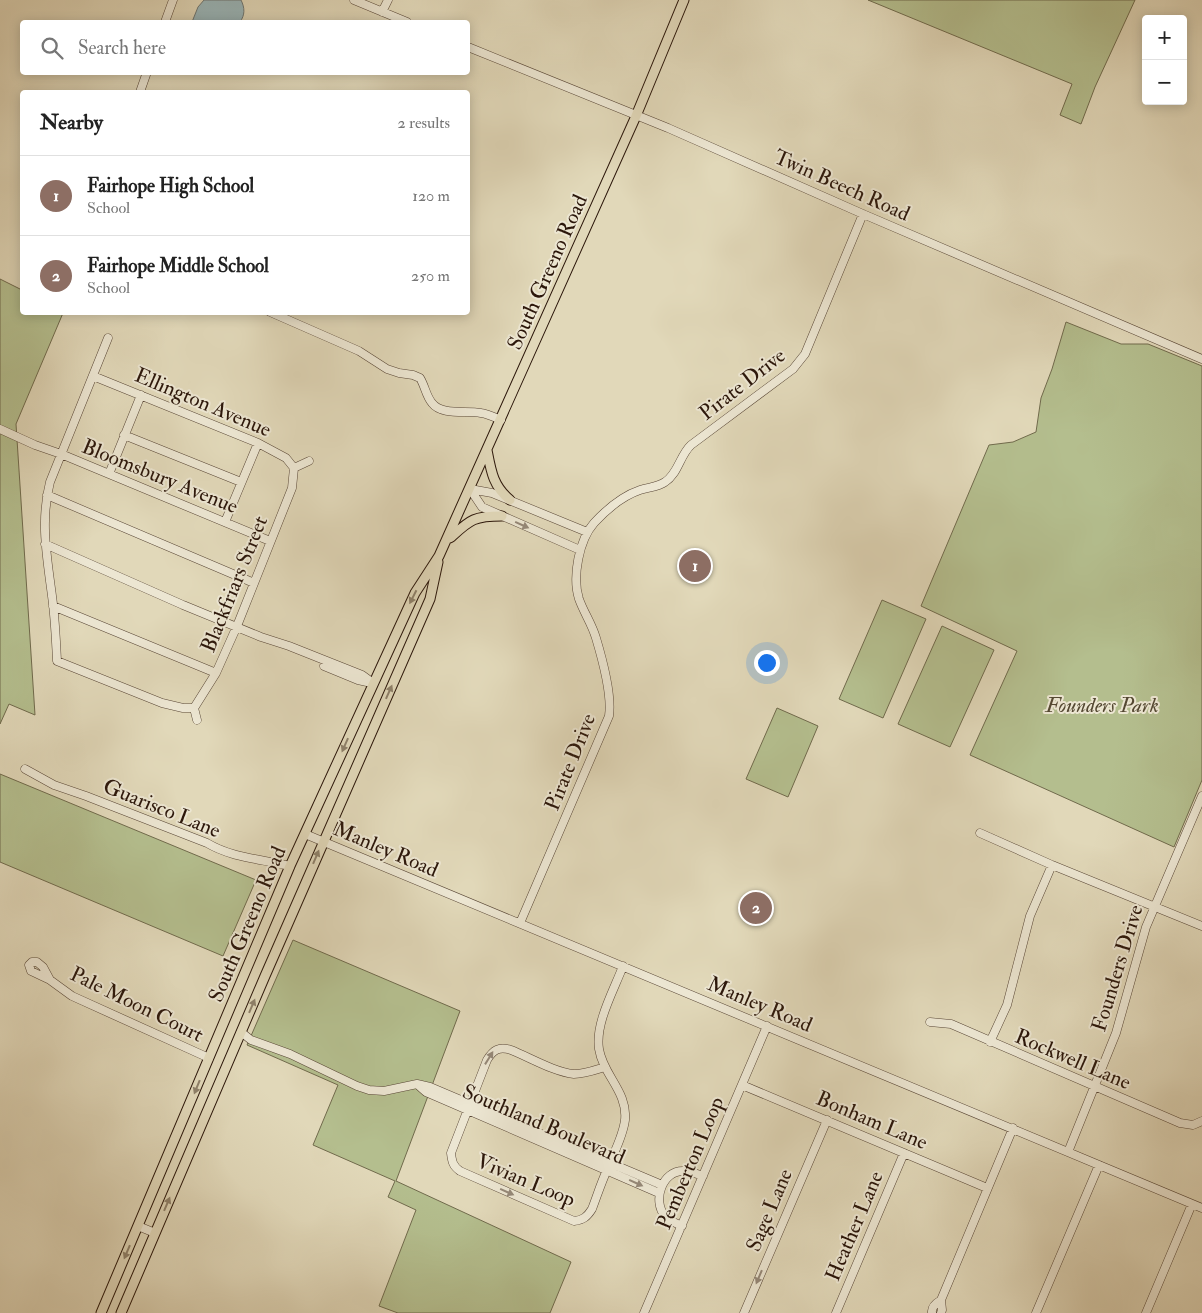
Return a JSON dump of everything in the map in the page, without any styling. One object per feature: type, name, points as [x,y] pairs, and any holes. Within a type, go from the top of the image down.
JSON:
[{"type":"main road","name":"South Greeno Road","points":[[101,1313],[290,866],[415,593],[446,542],[636,116],[684,0]]},
{"type":"main road","points":[[487,450],[499,491],[510,500]]},
{"type":"main road","points":[[446,542],[467,522],[484,516],[502,516]]},
{"type":"main road","name":"South Greeno Road","points":[[121,1313],[323,842],[430,599],[439,556]]},
{"type":"street","points":[[166,20],[173,0]]},
{"type":"street","points":[[354,0],[402,20]]},
{"type":"street","points":[[382,12],[388,0]]},
{"type":"street","name":"Twin Beech Road","points":[[470,48],[636,116],[1202,359]]},
{"type":"street","points":[[141,90],[146,75]]},
{"type":"street","name":"Pirate Drive","points":[[520,923],[609,716],[610,700],[596,638],[579,598],[577,581],[580,550],[587,532],[626,495],[658,486],[671,478],[685,451],[691,445],[793,369],[805,354],[863,214]]},
{"type":"street","points":[[277,315],[359,351],[387,369],[399,374],[413,375],[420,378],[428,397],[437,408],[450,412],[463,411],[483,414],[500,420]]},
{"type":"street","points":[[108,338],[61,454],[47,495],[44,518],[45,544],[53,606],[57,661],[162,703],[183,708],[194,708],[198,720]]},
{"type":"street","name":"Ellington Avenue","points":[[93,376],[258,443],[286,458],[294,468]]},
{"type":"street","points":[[109,474],[140,395]]},
{"type":"street","name":"Bloomsbury Avenue","points":[[0,429],[270,540]]},
{"type":"street","points":[[124,434],[241,482]]},
{"type":"street","points":[[225,522],[258,443]]},
{"type":"street","points":[[294,468],[309,461]]},
{"type":"street","name":"Blackfriars Street","points":[[194,708],[216,673],[237,626],[292,488],[294,468]]},
{"type":"street","points":[[470,489],[492,493],[587,532]]},
{"type":"street","points":[[470,489],[482,507],[580,550]]},
{"type":"street","points":[[47,495],[254,583]]},
{"type":"street","points":[[45,544],[166,598],[237,626],[275,643],[282,649],[358,680],[373,682]]},
{"type":"street","points":[[53,606],[216,673]]},
{"type":"street","name":"Guarisco Lane","points":[[25,769],[54,786],[86,796],[207,843],[218,850],[244,858],[290,866]]},
{"type":"street","name":"Founders Drive","points":[[1068,1152],[1116,1033],[1141,943],[1154,907],[1202,796]]},
{"type":"street","points":[[980,833],[1052,865],[1202,926]]},
{"type":"street","name":"Manley Road","points":[[305,834],[1202,1208]]},
{"type":"street","points":[[990,1042],[1007,1005],[1030,916],[1052,865]]},
{"type":"street","points":[[608,1166],[622,1134],[625,1118],[621,1096],[605,1067],[599,1051],[599,1029],[623,966]]},
{"type":"street","name":"Pale Moon Court","points":[[50,980],[72,996],[209,1058]]},
{"type":"street","name":"Rockwell Lane","points":[[930,1022],[951,1024],[1180,1123],[1193,1125],[1202,1121]]},
{"type":"street","name":"Pemberton Loop","points":[[644,1313],[767,1026]]},
{"type":"street","name":"Southland Boulevard","points":[[241,1032],[278,1047],[357,1086],[370,1090],[384,1092],[417,1084],[426,1092],[468,1106],[608,1166],[659,1193]]},
{"type":"street","points":[[468,1106],[487,1060],[491,1053],[497,1049],[511,1050],[561,1071],[574,1074],[588,1073],[605,1067]]},
{"type":"street","name":"Bonham Lane","points":[[742,1084],[987,1188]]},
{"type":"street","name":"Vivian Loop","points":[[468,1106],[451,1153],[455,1167],[460,1171],[567,1218],[574,1221],[581,1220],[588,1215],[608,1166]]},
{"type":"street","name":"Sage Lane","points":[[744,1313],[827,1120]]},
{"type":"street","points":[[941,1313],[941,1300],[1013,1128]]},
{"type":"street","name":"Heather Lane","points":[[836,1313],[904,1153]]},
{"type":"street","points":[[1036,1313],[1099,1165]]},
{"type":"street","name":"Southland Boulevard","points":[[608,1166],[662,1184]]},
{"type":"street","points":[[682,1226],[669,1220],[664,1215],[659,1201],[662,1184],[670,1176],[683,1171],[704,1176]]},
{"type":"street","points":[[1147,1313],[1192,1204]]},
{"type":"street","points":[[138,1226],[155,1232]]},
{"type":"street","points":[[932,1313],[936,1303],[941,1300]]},
{"type":"green space","points":[[868,0],[1135,0],[1095,87],[1081,124],[1060,115],[1072,84]]},
{"type":"green space","points":[[0,279],[20,289],[20,315],[62,315],[16,424],[35,715],[9,704],[0,724]]},
{"type":"green space","name":"Founders Park","points":[[1066,322],[1121,344],[1148,344],[1202,366],[1202,780],[1174,847],[970,755],[1017,651],[921,606],[989,445],[1013,442],[1036,432],[1041,398]]},
{"type":"green space","points":[[882,600],[926,619],[883,718],[839,699]]},
{"type":"green space","points":[[942,626],[994,650],[950,747],[898,724]]},
{"type":"green space","points":[[777,708],[818,726],[788,797],[746,779]]},
{"type":"green space","points":[[0,774],[256,880],[223,956],[0,862]]},
{"type":"green space","points":[[293,940],[460,1011],[396,1181],[571,1262],[550,1313],[398,1313],[379,1306],[416,1210],[388,1197],[395,1181],[313,1145],[338,1085],[247,1045]]},
{"type":"water","points":[[204,0],[241,0],[244,11],[241,20],[193,20],[198,7]]},
{"type":"place","name":"Fairhope High School","points":[[695,566]]},
{"type":"place","name":"Fairhope Middle School","points":[[756,908]]}]
